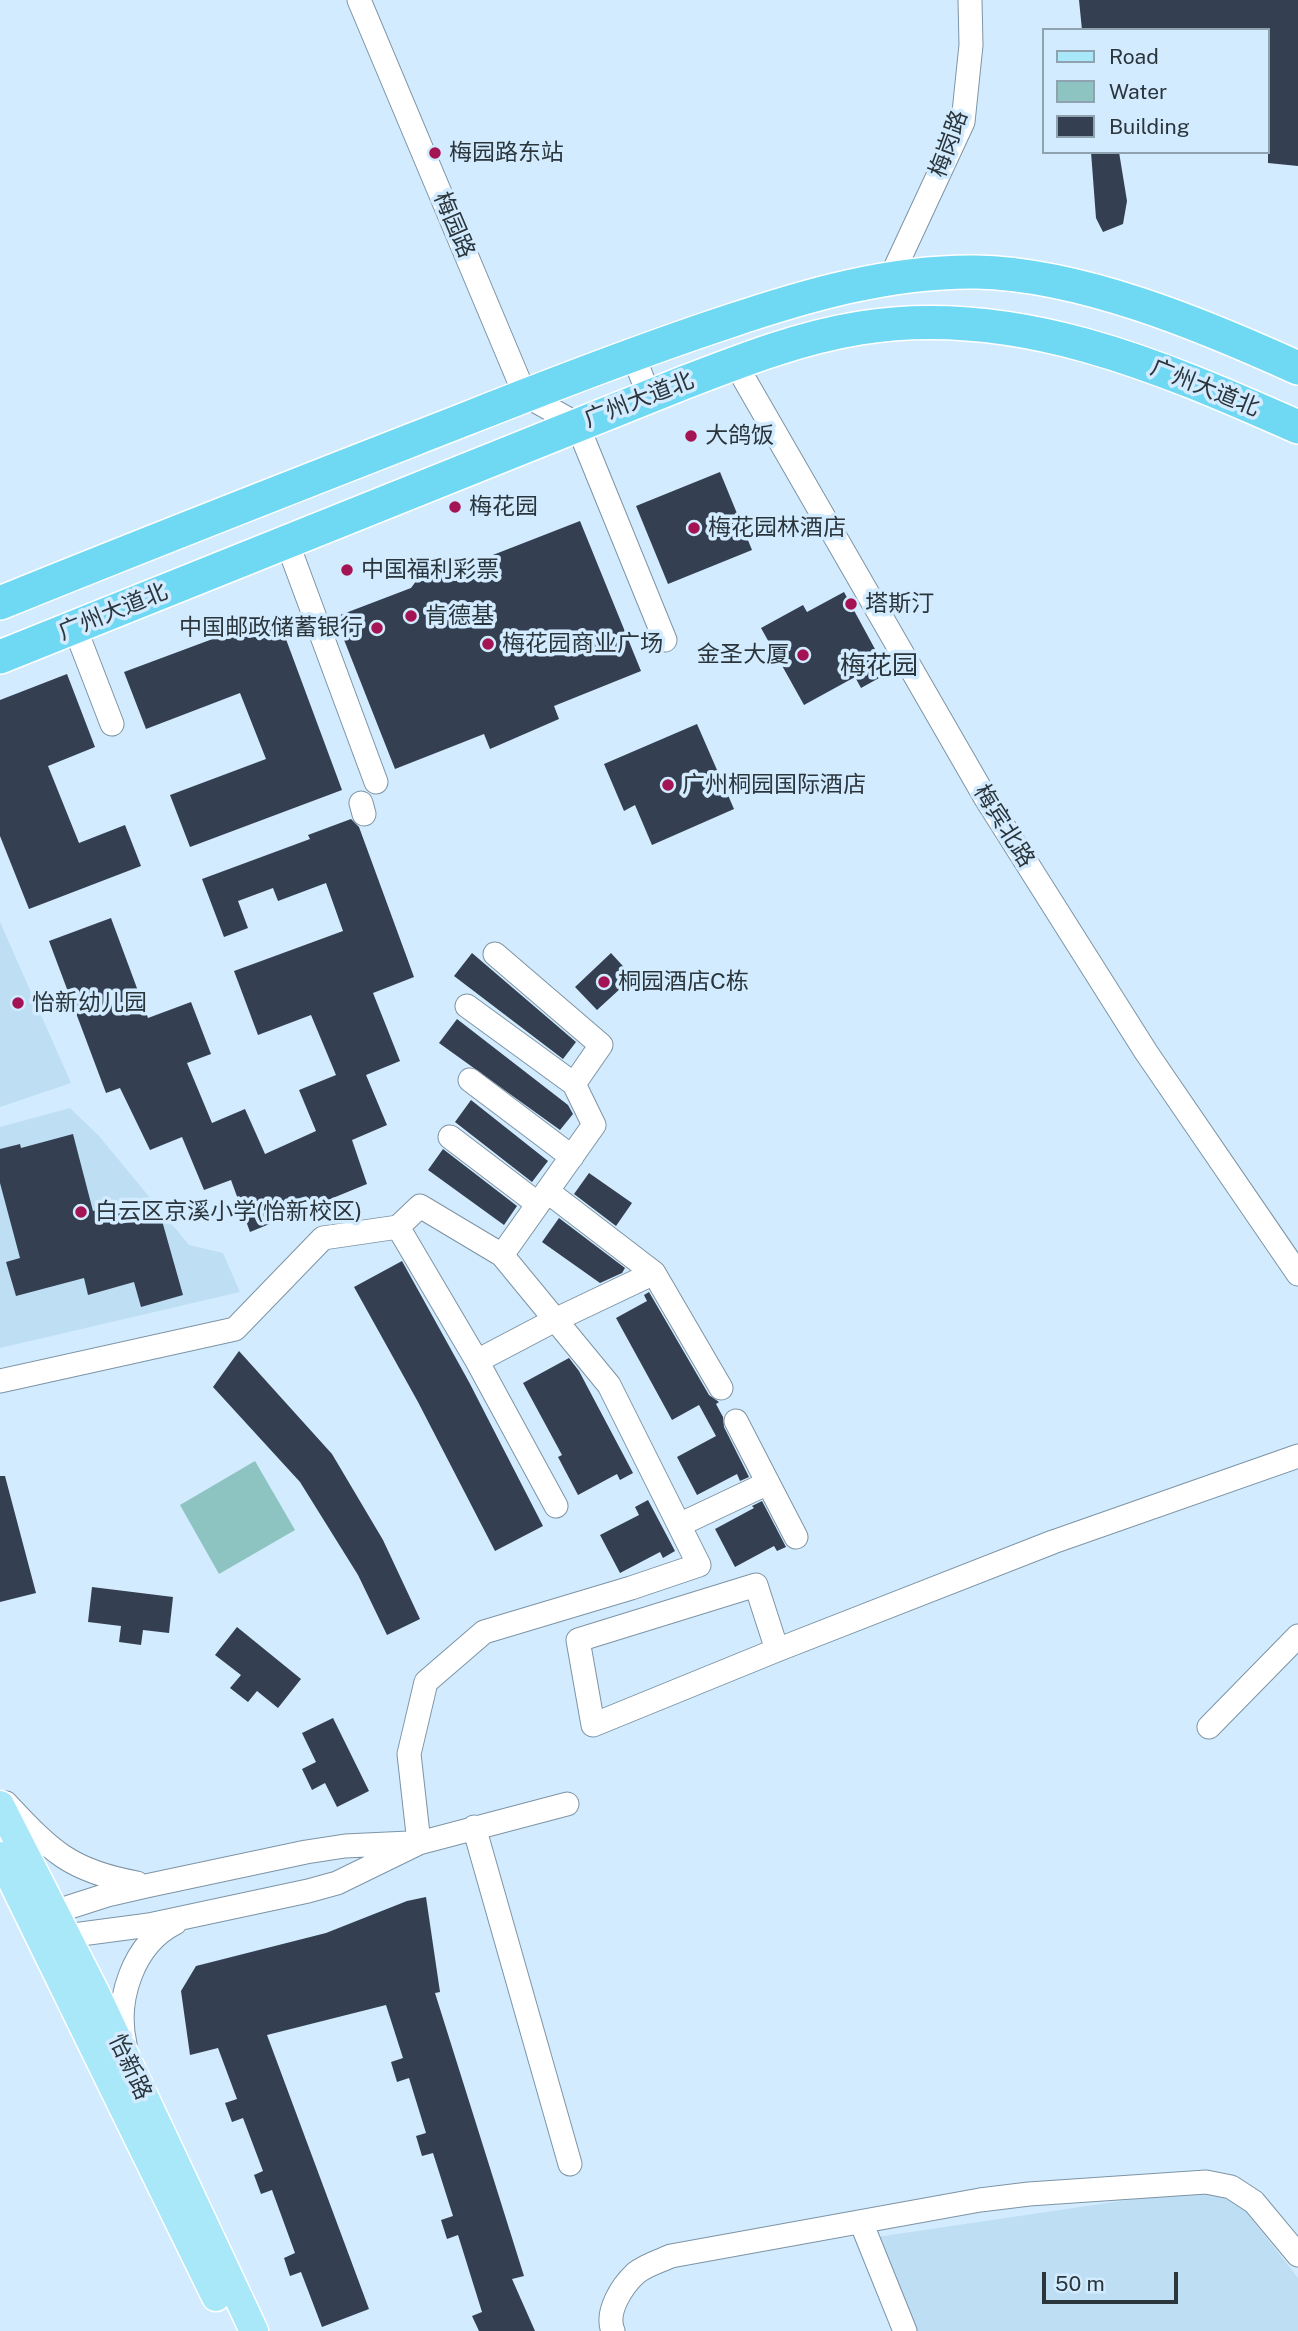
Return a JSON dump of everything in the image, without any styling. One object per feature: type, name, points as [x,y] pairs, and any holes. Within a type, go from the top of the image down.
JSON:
[{"type":"highway","name":"广州大道北","points":[[0,603],[633,354],[827,290],[890,279],[975,272],[1002,274],[1065,285],[1161,313],[1298,368]]},
{"type":"highway","name":"广州大道北","points":[[0,657],[735,363],[783,346],[860,328],[950,323],[1013,328],[1073,341],[1150,365],[1298,427]]},
{"type":"main road","name":"怡新路","points":[[0,1805],[233,2331]]},
{"type":"main road","name":"怡新路","points":[[0,1856],[52,1927]]},
{"type":"main road","name":"怡新路","points":[[85,2000],[132,2071],[254,2331]]},
{"type":"street","name":"梅园路","points":[[359,0],[525,395]]},
{"type":"street","name":"梅岗路","points":[[890,279],[963,122],[971,45],[970,0]]},
{"type":"street","points":[[633,354],[649,396]]},
{"type":"street","name":"梅宾北路","points":[[735,363],[985,797],[1146,1052],[1298,1274]]},
{"type":"street","points":[[525,395],[577,424],[665,640]]},
{"type":"street","points":[[287,542],[376,782]]},
{"type":"street","points":[[75,628],[112,724]]},
{"type":"street","points":[[495,954],[601,1045],[574,1084]]},
{"type":"street","points":[[467,1006],[574,1084],[594,1125],[502,1255]]},
{"type":"street","points":[[470,1080],[572,1157]]},
{"type":"street","points":[[450,1137],[654,1273],[721,1388]]},
{"type":"street","points":[[0,1381],[235,1329],[323,1238],[398,1227],[421,1206],[502,1255],[609,1385],[699,1565],[484,1632],[426,1682],[409,1754],[419,1843]]},
{"type":"street","points":[[398,1227],[477,1361],[556,1506]]},
{"type":"street","points":[[477,1361],[654,1273]]},
{"type":"street","points":[[736,1421],[796,1537]]},
{"type":"street","points":[[777,1650],[756,1585],[579,1640],[593,1725],[1053,1542],[1298,1456]]},
{"type":"street","points":[[679,1525],[768,1483]]},
{"type":"street","points":[[1209,1727],[1297,1641]]},
{"type":"street","points":[[0,1797],[42,1841],[73,1864],[105,1877],[150,1885]]},
{"type":"street","points":[[52,1927],[149,1925],[337,1883],[419,1843],[567,1804]]},
{"type":"street","points":[[474,1827],[570,2164]]},
{"type":"street","points":[[52,1927],[107,1895],[150,1885],[306,1852],[345,1846],[419,1843]]},
{"type":"street","points":[[132,2071],[122,2020],[130,1979],[149,1942],[163,1929],[186,1917]]},
{"type":"street","points":[[613,2331],[611,2312],[636,2273],[671,2256],[1017,2195],[1206,2182],[1231,2187],[1254,2202],[1298,2255]]},
{"type":"street","points":[[861,2222],[905,2331]]},
{"type":"shaded area","name":"怡新幼儿园","points":[[0,922],[71,1083],[0,1107]]},
{"type":"shaded area","name":"白云区京溪小学(怡新校区)","points":[[70,1108],[99,1136],[189,1245],[223,1253],[240,1292],[0,1348],[0,1127]]},
{"type":"shaded area","points":[[1199,2192],[1236,2199],[1298,2278],[1298,2331],[917,2331],[877,2237],[1141,2198]]},
{"type":"water","points":[[255,1461],[295,1530],[219,1574],[180,1505]]},
{"type":"building","points":[[1079,0],[1298,0],[1298,166],[1268,163],[1270,28],[1082,28]]},
{"type":"building","points":[[1091,154],[1119,154],[1127,201],[1123,224],[1103,232],[1096,218]]},
{"type":"building","name":"梅花园林酒店","points":[[720,472],[752,550],[668,584],[636,506]]},
{"type":"building","name":"梅花园商业广场","points":[[580,521],[641,671],[554,706],[559,719],[490,749],[484,734],[395,769],[335,617],[411,588],[425,569],[447,558],[463,556],[480,560]]},
{"type":"building","points":[[844,592],[888,673],[861,688],[855,677],[804,705],[761,628],[803,605],[807,612]]},
{"type":"building","points":[[277,615],[342,790],[190,847],[170,795],[266,759],[240,693],[146,729],[124,672]]},
{"type":"building","points":[[67,674],[95,747],[48,766],[79,843],[125,825],[141,866],[29,909],[0,836],[0,700]]},
{"type":"building","name":"广州桐园国际酒店","points":[[697,724],[734,809],[652,845],[635,805],[624,811],[604,764]]},
{"type":"building","points":[[351,819],[359,827],[414,977],[373,993],[400,1061],[366,1075],[387,1125],[352,1140],[367,1184],[250,1232],[231,1180],[204,1190],[182,1137],[150,1150],[120,1088],[106,1093],[49,941],[111,918],[148,1018],[191,1002],[211,1054],[187,1063],[212,1123],[245,1109],[265,1154],[316,1131],[299,1090],[336,1075],[311,1015],[258,1035],[234,971],[343,931],[326,883],[278,901],[273,888],[238,901],[248,928],[224,937],[202,879],[310,839],[308,835]]},
{"type":"building","points":[[472,953],[576,1042],[563,1059],[454,976]]},
{"type":"building","name":"桐园酒店C栋","points":[[611,953],[633,977],[597,1010],[575,987]]},
{"type":"building","points":[[457,1019],[568,1105],[573,1114],[560,1130],[439,1043]]},
{"type":"building","points":[[471,1100],[548,1161],[532,1182],[455,1122]]},
{"type":"building","points":[[73,1134],[93,1211],[104,1208],[106,1217],[157,1203],[183,1295],[141,1307],[134,1282],[88,1295],[84,1278],[16,1296],[6,1262],[20,1258],[0,1183],[0,1149],[20,1144],[21,1148]]},
{"type":"building","points":[[443,1149],[517,1206],[504,1225],[428,1170]]},
{"type":"building","points":[[589,1173],[632,1203],[616,1226],[574,1194]]},
{"type":"building","points":[[559,1218],[625,1268],[622,1273],[600,1283],[542,1242]]},
{"type":"building","points":[[402,1261],[469,1382],[543,1526],[495,1551],[418,1402],[354,1287]]},
{"type":"building","points":[[649,1292],[709,1395],[719,1402],[716,1404],[723,1417],[724,1427],[749,1477],[740,1481],[737,1474],[697,1495],[677,1457],[716,1436],[699,1405],[672,1420],[616,1318],[647,1301],[644,1295]]},
{"type":"building","points":[[239,1351],[332,1454],[383,1540],[420,1619],[387,1635],[358,1575],[300,1482],[213,1387]]},
{"type":"building","points":[[569,1358],[579,1371],[633,1473],[620,1480],[617,1474],[578,1495],[558,1457],[562,1455],[523,1383]]},
{"type":"building","points":[[0,1476],[5,1476],[36,1593],[0,1602]]},
{"type":"building","points":[[648,1500],[675,1551],[663,1558],[660,1552],[620,1573],[600,1535],[639,1515],[635,1507]]},
{"type":"building","points":[[762,1501],[786,1547],[777,1551],[774,1546],[735,1567],[715,1529]]},
{"type":"building","points":[[92,1587],[173,1597],[169,1633],[143,1630],[141,1645],[119,1642],[121,1626],[88,1622]]},
{"type":"building","points":[[237,1627],[301,1679],[278,1708],[257,1691],[248,1702],[230,1688],[241,1675],[215,1655]]},
{"type":"building","points":[[333,1718],[369,1791],[337,1807],[325,1783],[312,1790],[302,1769],[316,1762],[302,1733]]},
{"type":"building","points":[[426,1897],[440,1992],[435,1993],[524,2276],[512,2279],[535,2331],[479,2331],[472,2316],[482,2312],[458,2235],[447,2239],[441,2220],[453,2216],[433,2153],[422,2156],[416,2136],[426,2133],[409,2078],[397,2082],[391,2062],[403,2058],[386,2005],[267,2035],[369,2309],[322,2327],[301,2272],[290,2276],[284,2258],[295,2253],[272,2190],[261,2194],[254,2175],[263,2171],[243,2118],[232,2122],[225,2103],[237,2099],[218,2048],[190,2055],[181,1991],[196,1966],[326,1933],[407,1901]]},
{"type":"place","name":"梅园路东站","points":[[435,153]]},
{"type":"place","name":"大鸽饭","points":[[691,436]]},
{"type":"place","name":"梅花园","points":[[455,507]]},
{"type":"place","name":"梅花园林酒店","points":[[694,528]]},
{"type":"place","name":"中国福利彩票","points":[[347,570]]},
{"type":"place","name":"塔斯汀","points":[[851,604]]},
{"type":"place","name":"肯德基","points":[[411,616]]},
{"type":"place","name":"中国邮政储蓄银行","points":[[377,628]]},
{"type":"place","name":"梅花园商业广场","points":[[488,644]]},
{"type":"place","name":"金圣大厦","points":[[803,655]]},
{"type":"place","name":"广州桐园国际酒店","points":[[668,785]]},
{"type":"place","name":"桐园酒店C栋","points":[[604,982]]},
{"type":"place","name":"怡新幼儿园","points":[[18,1003]]},
{"type":"place","name":"白云区京溪小学(怡新校区)","points":[[81,1212]]},
{"type":"district","name":"梅花园","points":[[879,666]]}]
